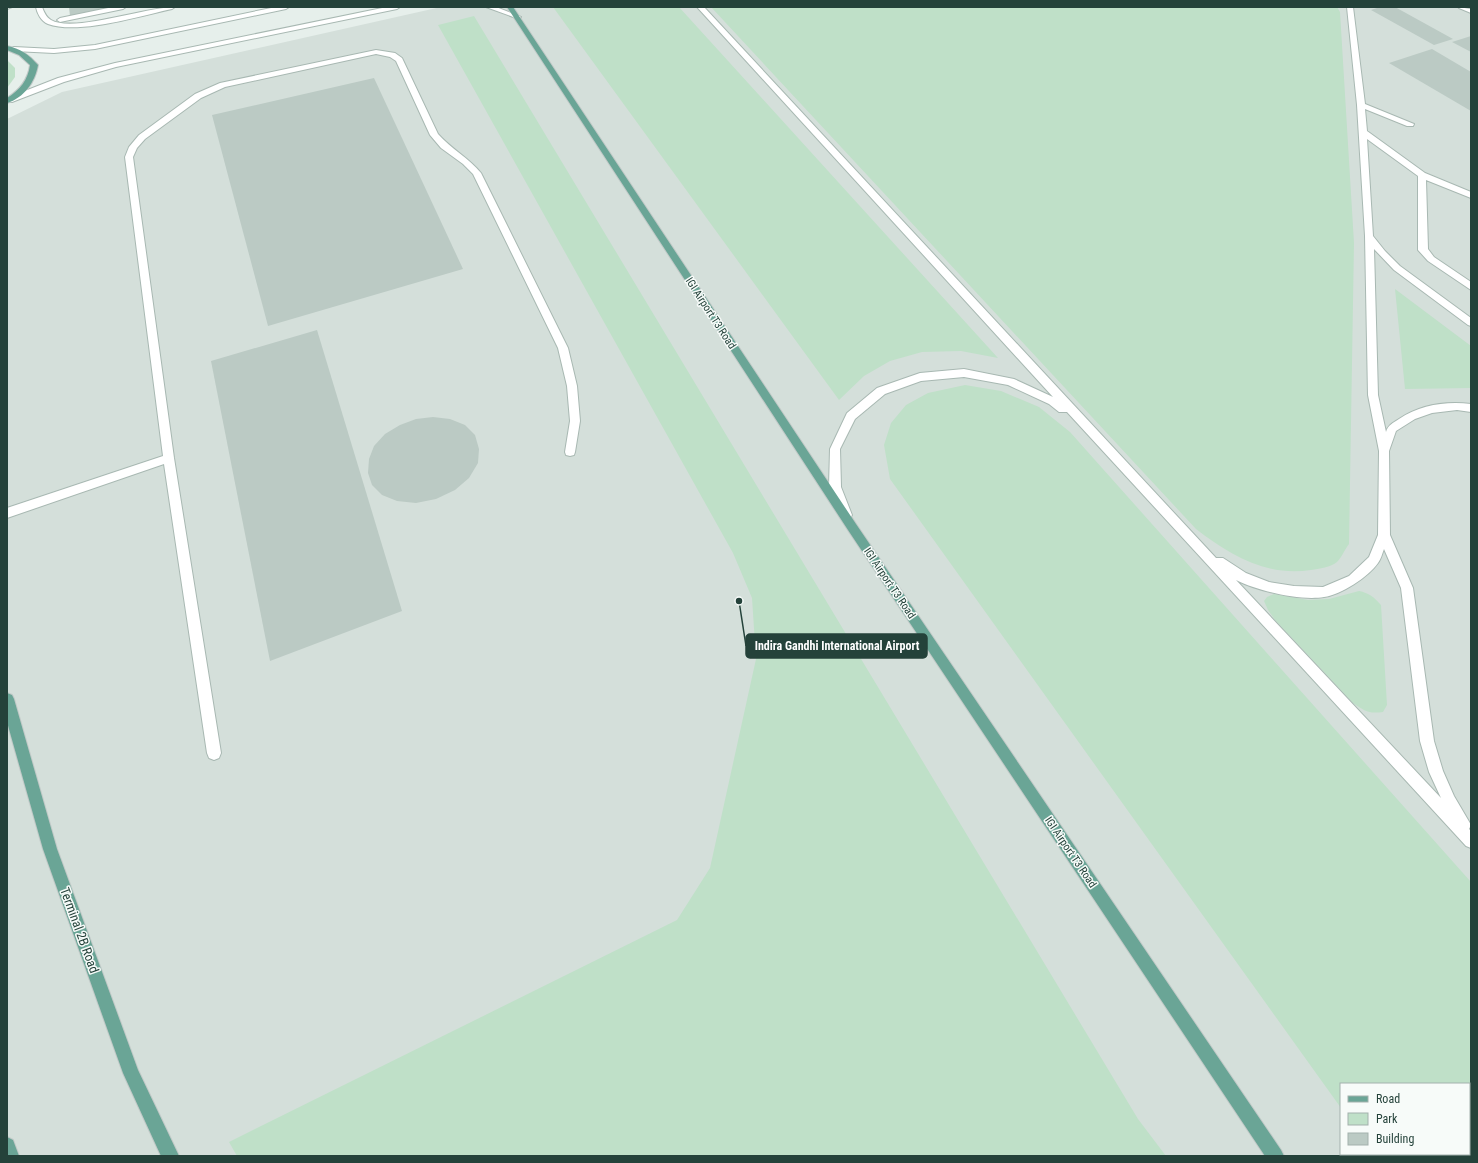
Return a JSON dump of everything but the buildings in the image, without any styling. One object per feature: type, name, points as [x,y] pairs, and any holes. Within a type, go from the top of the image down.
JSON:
[{"type":"main road","name":"IGI Airport T3 Road","points":[[510,7],[852,527],[1275,1156]]},
{"type":"main road","points":[[7,44],[11,48],[26,56],[34,65],[33,77],[23,90],[8,101]]},
{"type":"main road","name":"Terminal 2B Road","points":[[7,699],[50,849],[131,1073],[170,1156]]},
{"type":"main road","points":[[7,1146],[10,1156]]},
{"type":"street","points":[[39,7],[40,13],[50,22],[66,25],[85,24],[172,7]]},
{"type":"street","points":[[50,22],[123,7]]},
{"type":"street","points":[[11,48],[30,51],[56,51],[95,47],[286,7]]},
{"type":"street","points":[[8,101],[62,80],[115,65],[396,7]]},
{"type":"street","points":[[489,7],[518,18]]},
{"type":"street","points":[[700,7],[1471,841]]},
{"type":"street","points":[[1205,554],[1242,577],[1269,587],[1294,591],[1324,592],[1353,580],[1374,560],[1384,535],[1384,451],[1372,395],[1370,236],[1361,105],[1350,7]]},
{"type":"street","points":[[1461,7],[1471,11]]},
{"type":"street","points":[[214,753],[169,458],[129,157],[133,147],[142,137],[208,91],[223,85],[376,52],[392,55],[399,60],[434,135],[444,146],[466,162],[477,173],[563,348],[572,386],[575,421],[570,452]]},
{"type":"street","points":[[1361,105],[1410,124]]},
{"type":"street","points":[[1362,131],[1422,175],[1471,195]]},
{"type":"street","points":[[1422,175],[1423,250],[1471,287]]},
{"type":"street","points":[[1370,236],[1382,253],[1397,268],[1471,323]]},
{"type":"street","points":[[852,527],[835,487],[835,449],[851,416],[881,391],[920,377],[964,373],[1003,380],[1053,400],[1089,429]]},
{"type":"street","points":[[1384,451],[1392,430],[1411,416],[1431,409],[1458,406],[1471,408]]},
{"type":"street","points":[[7,513],[169,458]]},
{"type":"street","points":[[1384,535],[1407,588],[1427,741],[1436,772],[1449,801],[1471,836]]},
{"type":"shaded area","points":[[441,7],[1471,7],[1471,1156],[7,1156],[7,119],[62,92]]},
{"type":"green space","points":[[553,7],[679,7],[998,358],[961,351],[922,352],[890,361],[864,376],[839,400]]},
{"type":"green space","points":[[711,7],[1337,7],[1340,12],[1354,243],[1349,544],[1339,560],[1334,564],[1311,570],[1279,570],[1264,567],[1235,555],[1196,529]]},
{"type":"green space","points":[[474,16],[1138,1119],[1166,1156],[237,1156],[229,1142],[677,920],[710,868],[756,659],[752,598],[733,553],[438,25]]},
{"type":"green space","points":[[7,60],[15,68],[15,77],[7,88]]},
{"type":"green space","points":[[1395,289],[1471,346],[1471,388],[1405,389]]},
{"type":"green space","points":[[965,385],[1001,391],[1039,407],[1070,432],[1471,882],[1471,1156],[1375,1155],[1470,1155],[1470,1083],[1340,1083],[1340,1107],[890,479],[884,445],[891,423],[906,405],[928,393]]},
{"type":"green space","points":[[1359,591],[1371,596],[1381,605],[1387,705],[1383,712],[1374,713],[1367,711],[1353,703],[1275,620],[1264,601],[1267,597],[1274,594],[1308,600],[1329,599]]},
{"type":"place","name":"Indira Gandhi International Airport","points":[[739,601]]}]
